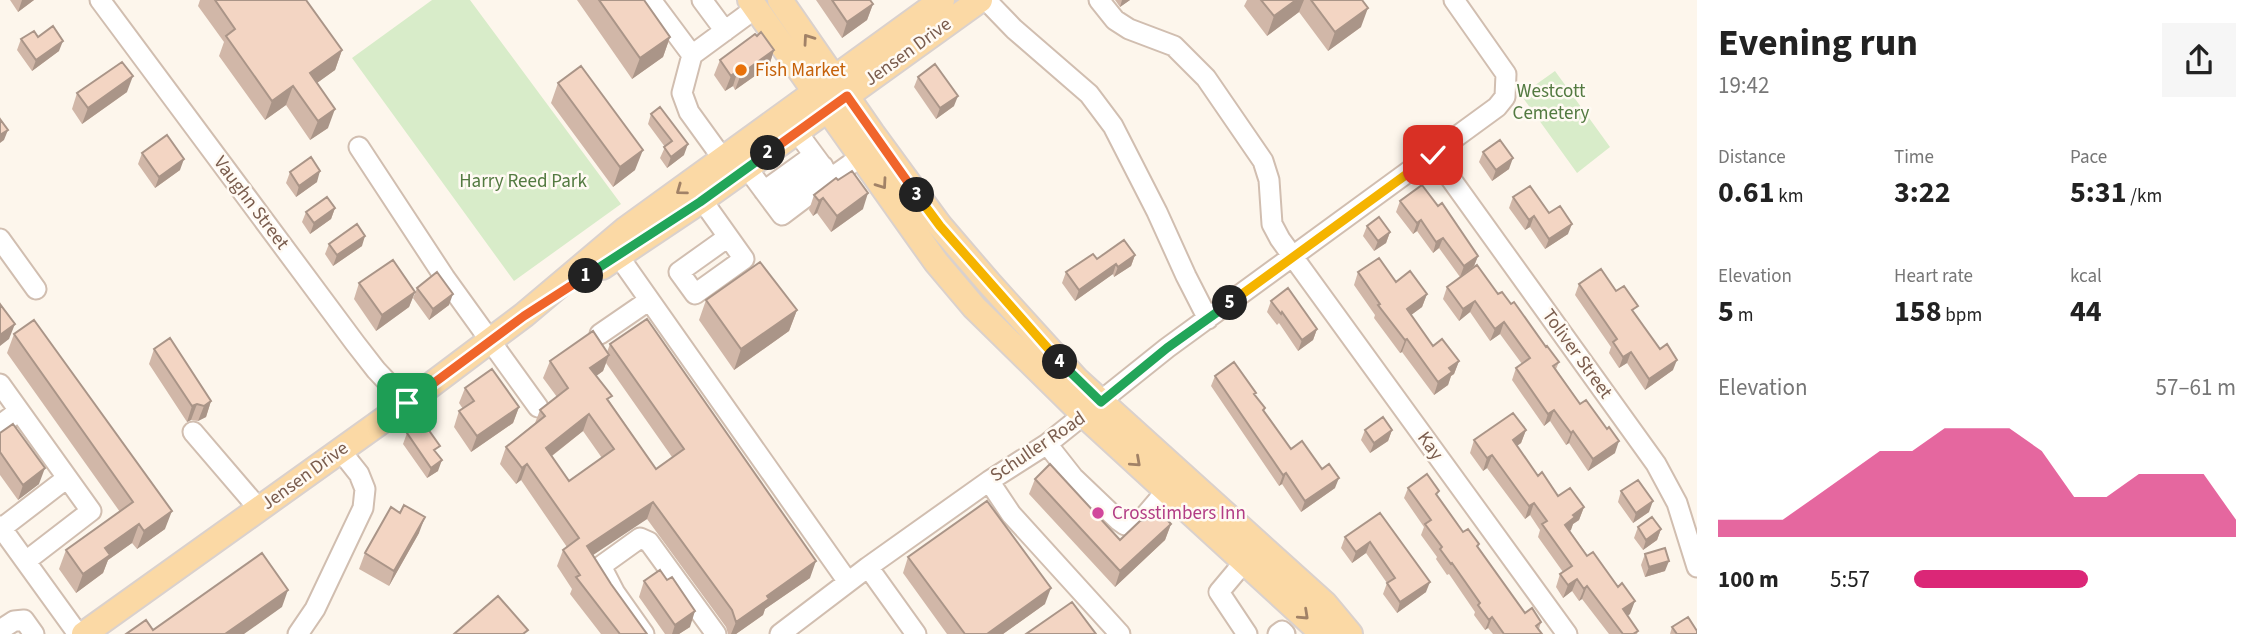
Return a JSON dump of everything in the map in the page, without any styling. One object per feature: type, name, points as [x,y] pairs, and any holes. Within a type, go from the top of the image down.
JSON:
[{"type":"main road","points":[[780,0],[862,156],[936,262],[970,302],[1252,553],[1323,634]]},
{"type":"main road","name":"Jensen Drive","points":[[614,250],[702,200],[797,132],[831,93],[942,0]]},
{"type":"main road","name":"Jensen Drive","points":[[84,634],[407,403],[614,250],[723,159],[980,0]]},
{"type":"main road","points":[[753,4],[831,93],[877,140],[940,226],[1077,380],[1093,409],[1167,490],[1325,604],[1350,634]]},
{"type":"main road","points":[[970,302],[993,288]]},
{"type":"street","name":"Vaughn Street","points":[[100,0],[355,343],[407,403]]},
{"type":"street","points":[[651,0],[692,55]]},
{"type":"street","points":[[702,0],[725,31]]},
{"type":"street","points":[[986,0],[1014,29],[1089,94],[1113,126],[1208,319]]},
{"type":"street","name":"Kay","points":[[1099,0],[1115,20],[1129,29],[1174,46],[1206,78],[1262,161],[1269,180],[1272,224],[1293,257],[1567,634]]},
{"type":"street","name":"Schuller Road","points":[[780,634],[868,567],[989,481],[1047,444],[1167,348],[1497,107],[1505,97],[1506,74],[1454,0]]},
{"type":"street","points":[[723,159],[690,112],[682,93],[692,55],[725,31],[753,4]]},
{"type":"street","points":[[797,132],[823,166]]},
{"type":"street","points":[[359,147],[445,278],[538,407]]},
{"type":"street","name":"Toliver Street","points":[[1433,155],[1656,464],[1677,503],[1697,567]]},
{"type":"street","points":[[769,197],[823,166],[862,156]]},
{"type":"street","points":[[769,197],[799,184],[823,166]]},
{"type":"street","points":[[747,168],[782,215],[823,166]]},
{"type":"street","points":[[702,200],[744,259],[754,263],[762,274]]},
{"type":"street","points":[[728,237],[679,272],[695,294],[744,259]]},
{"type":"street","points":[[0,239],[36,289]]},
{"type":"street","points":[[614,250],[848,582]]},
{"type":"street","points":[[600,334],[649,301]]},
{"type":"street","points":[[0,384],[91,511],[26,561]]},
{"type":"street","points":[[0,425],[19,411]]},
{"type":"street","points":[[192,432],[259,509]]},
{"type":"street","points":[[1047,444],[1073,477],[1125,525],[1140,520],[1167,490]]},
{"type":"street","points":[[298,634],[315,609],[363,508],[365,489],[359,474],[340,450]]},
{"type":"street","points":[[67,478],[1,527],[78,634]]},
{"type":"street","points":[[989,481],[1020,524],[1120,634]]},
{"type":"street","points":[[645,634],[615,593],[601,566],[640,538],[649,542],[716,634]]},
{"type":"street","points":[[1247,634],[1219,592],[1252,553]]},
{"type":"street","points":[[868,567],[916,634]]},
{"type":"street","points":[[0,630],[13,621],[24,620],[34,634]]},
{"type":"street","points":[[1278,634],[1282,631],[1284,634]]},
{"type":"green space","name":"Harry Reed Park","points":[[432,0],[470,0],[621,204],[514,281],[352,58]]},
{"type":"green space","name":"Westcott Cemetery","points":[[1555,71],[1610,147],[1577,173],[1521,95]]},
{"type":"building","points":[[215,0],[306,0],[342,50],[310,73],[335,109],[318,121],[293,86],[272,101],[226,36],[235,29]]},
{"type":"building","points":[[599,0],[644,0],[670,37],[640,58]]},
{"type":"building","points":[[832,0],[870,0],[873,4],[847,22]]},
{"type":"building","points":[[1261,0],[1296,0],[1274,16]]},
{"type":"building","points":[[1311,0],[1362,0],[1368,8],[1335,32]]},
{"type":"building","points":[[53,26],[63,41],[36,60],[21,39],[34,31],[38,37]]},
{"type":"building","points":[[761,32],[774,50],[741,74],[738,70],[731,76],[720,60]]},
{"type":"building","points":[[122,62],[133,76],[88,108],[77,93]]},
{"type":"building","points":[[935,64],[958,96],[940,108],[918,77]]},
{"type":"building","points":[[581,66],[643,150],[620,167],[558,83]]},
{"type":"building","points":[[660,107],[688,144],[671,157],[664,147],[672,141],[651,114]]},
{"type":"building","points":[[0,119],[8,130],[0,135]]},
{"type":"building","points":[[167,135],[184,159],[159,177],[142,153]]},
{"type":"building","points":[[1500,140],[1513,158],[1496,170],[1483,152]]},
{"type":"building","points":[[311,157],[320,171],[299,186],[290,172]]},
{"type":"building","points":[[852,171],[868,193],[837,216],[823,198],[819,201],[814,195],[836,178],[838,180]]},
{"type":"building","points":[[1422,185],[1438,206],[1442,203],[1478,256],[1464,266],[1443,238],[1436,242],[1421,220],[1417,223],[1400,201]]},
{"type":"building","points":[[1530,186],[1549,213],[1560,206],[1572,224],[1549,239],[1534,216],[1529,220],[1513,197]]},
{"type":"building","points":[[327,197],[335,208],[314,223],[306,212]]},
{"type":"building","points":[[1379,217],[1390,232],[1378,241],[1367,226]]},
{"type":"building","points":[[357,224],[365,236],[337,255],[329,244]]},
{"type":"building","points":[[1124,240],[1135,255],[1118,267],[1116,264],[1079,290],[1066,272],[1093,254],[1097,259]]},
{"type":"building","points":[[1379,258],[1396,282],[1410,271],[1427,294],[1407,309],[1433,346],[1442,339],[1459,361],[1449,368],[1452,372],[1438,382],[1378,305],[1380,304],[1358,272]]},
{"type":"building","points":[[393,260],[415,292],[382,315],[359,283]]},
{"type":"building","points":[[760,262],[797,310],[741,349],[706,300]]},
{"type":"building","points":[[1477,265],[1498,294],[1502,292],[1511,304],[1514,302],[1559,362],[1553,366],[1580,404],[1586,400],[1619,441],[1593,459],[1554,410],[1548,414],[1516,368],[1530,358],[1504,322],[1495,329],[1475,301],[1463,309],[1447,287]]},
{"type":"building","points":[[1601,269],[1616,291],[1624,286],[1638,306],[1632,310],[1660,349],[1667,344],[1677,360],[1649,379],[1631,352],[1623,357],[1613,342],[1617,339],[1579,284]]},
{"type":"building","points":[[437,272],[453,294],[433,309],[417,288]]},
{"type":"building","points":[[1288,288],[1317,329],[1302,340],[1271,301]]},
{"type":"building","points":[[0,304],[15,324],[0,335]]},
{"type":"building","points":[[647,319],[816,561],[736,622],[732,610],[653,502],[587,546],[647,634],[620,634],[576,577],[580,575],[563,550],[579,538],[527,464],[522,468],[506,447],[545,416],[540,410],[568,388],[550,361],[593,331],[609,355],[590,368],[612,396],[607,399],[656,469],[684,449],[610,344]],"holes":[[[589,414],[614,449],[569,481],[546,448]]]},
{"type":"building","points":[[34,320],[172,511],[144,531],[139,524],[105,548],[110,555],[83,574],[66,550],[133,502],[14,334]]},
{"type":"building","points":[[170,338],[211,401],[204,406],[192,406],[154,349]]},
{"type":"building","points":[[1234,362],[1291,449],[1302,441],[1322,469],[1329,464],[1339,478],[1305,501],[1286,473],[1283,475],[1215,376]]},
{"type":"building","points":[[492,369],[519,407],[477,436],[459,411],[474,401],[465,388]]},
{"type":"building","points":[[1513,413],[1526,430],[1513,440],[1538,476],[1542,472],[1558,496],[1570,488],[1584,507],[1565,525],[1587,556],[1593,552],[1618,587],[1622,583],[1635,601],[1623,609],[1638,631],[1633,634],[1623,634],[1587,586],[1584,589],[1577,579],[1568,585],[1560,574],[1572,566],[1542,524],[1547,521],[1534,503],[1529,506],[1492,455],[1487,458],[1474,440]]},
{"type":"building","points":[[1383,417],[1392,430],[1374,443],[1365,430]]},
{"type":"building","points":[[423,422],[440,446],[434,450],[442,460],[431,468],[407,433]]},
{"type":"building","points":[[13,424],[45,468],[23,485],[0,452],[0,433]]},
{"type":"building","points":[[1050,464],[1120,540],[1140,521],[1149,519],[1158,510],[1171,524],[1120,571],[1035,479]]},
{"type":"building","points":[[1427,474],[1439,491],[1436,494],[1463,532],[1468,529],[1525,613],[1532,608],[1541,622],[1536,626],[1542,634],[1504,634],[1492,617],[1489,620],[1478,605],[1480,603],[1425,524],[1431,520],[1408,488]]},
{"type":"building","points":[[1638,480],[1653,501],[1636,513],[1621,491]]},
{"type":"building","points":[[987,501],[1051,588],[987,634],[965,634],[908,557]]},
{"type":"building","points":[[404,505],[425,517],[394,571],[365,553],[391,507],[400,513]]},
{"type":"building","points":[[1380,513],[1430,582],[1400,602],[1387,583],[1395,578],[1370,542],[1356,552],[1345,537]]},
{"type":"building","points":[[1652,517],[1661,529],[1646,540],[1638,527]]},
{"type":"building","points":[[1665,548],[1669,561],[1649,567],[1645,554]]},
{"type":"building","points":[[262,553],[288,590],[225,634],[126,634],[146,620],[153,630]]},
{"type":"building","points":[[660,570],[667,580],[672,577],[695,611],[675,625],[644,581]]},
{"type":"building","points":[[498,596],[528,630],[523,634],[454,634]]},
{"type":"building","points":[[1072,602],[1096,634],[1026,634]]},
{"type":"building","points":[[1688,617],[1697,634],[1677,634],[1672,627]]},
{"type":"place","name":"Fish Market","points":[[741,70]]},
{"type":"place","name":"Crosstimbers Inn","points":[[1098,513]]},
{"type":"route","points":[[407,403],[524,316],[700,202],[847,96],[940,226],[1053,354],[1101,402],[1167,348],[1433,155]]}]
